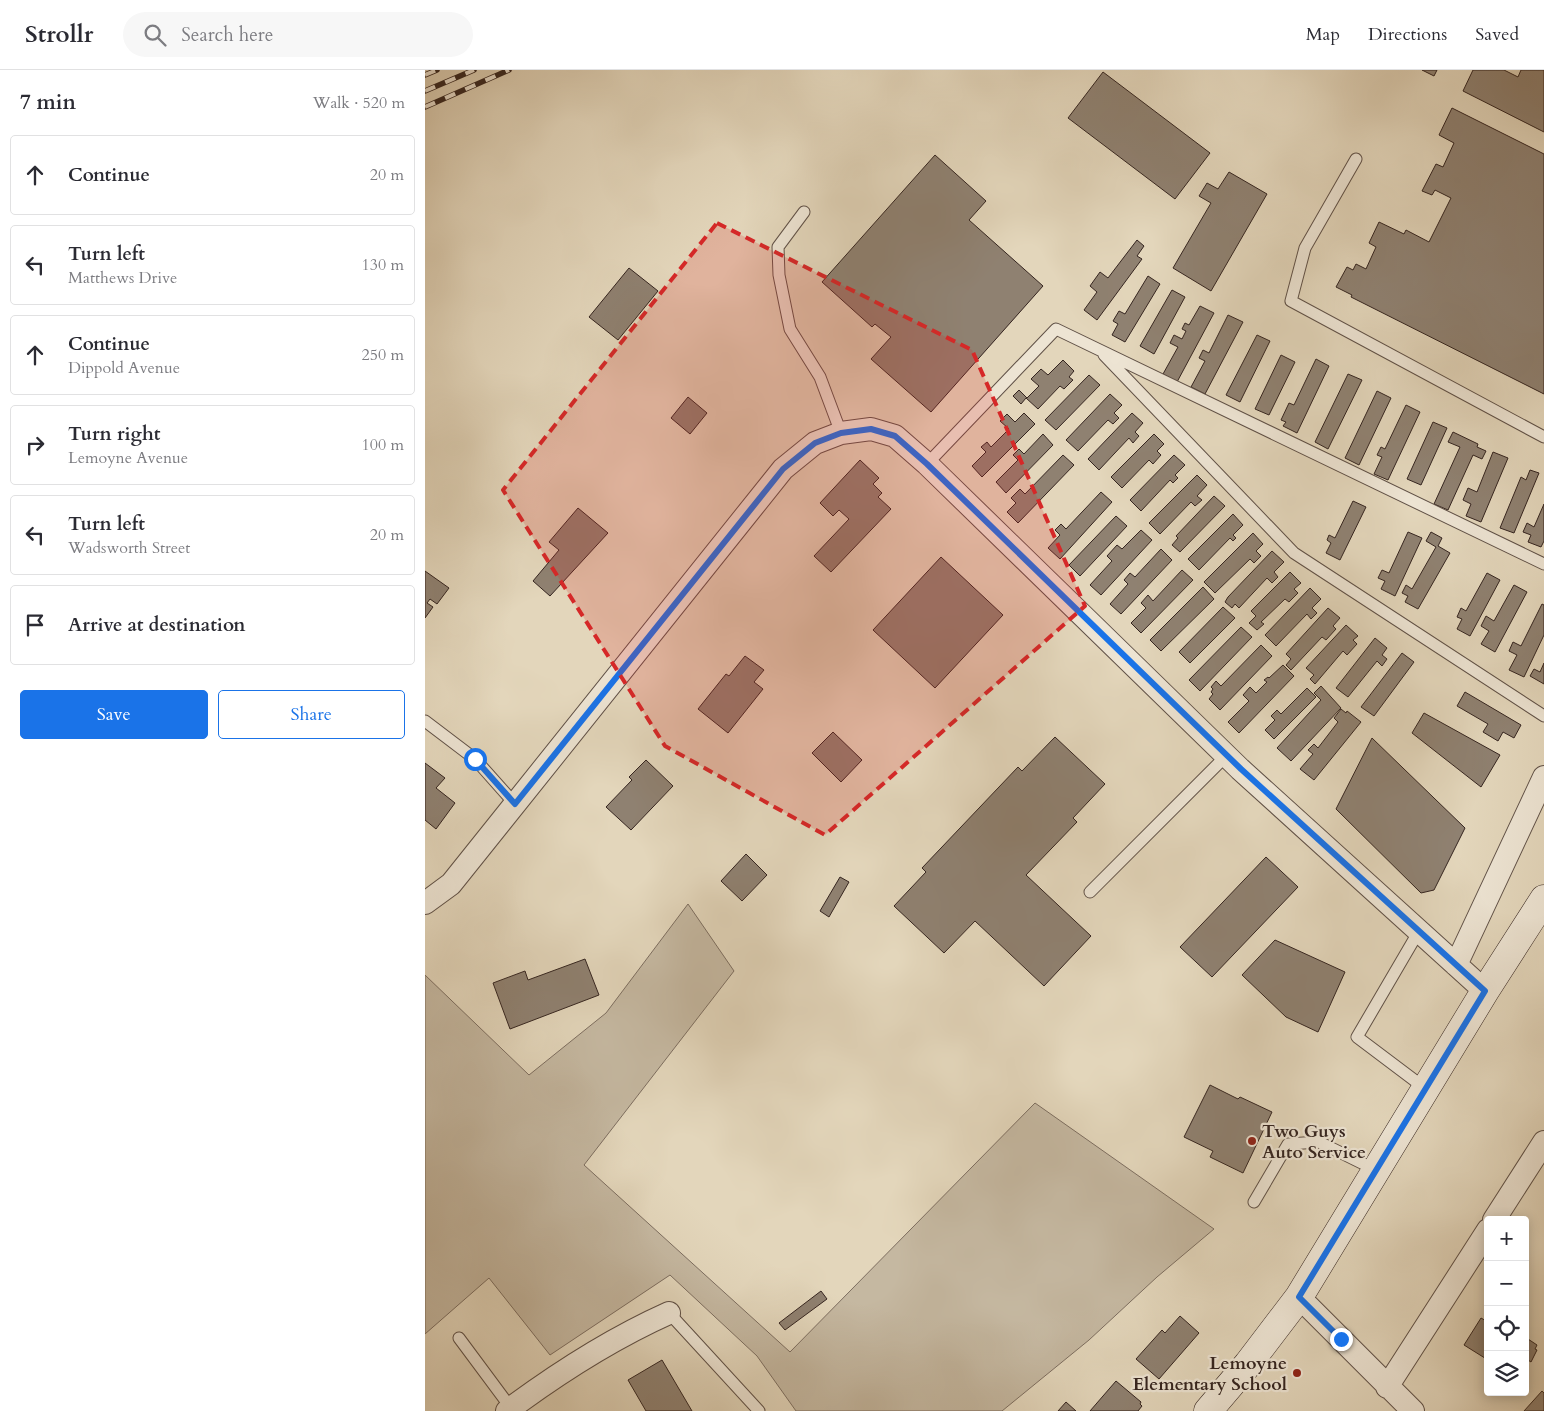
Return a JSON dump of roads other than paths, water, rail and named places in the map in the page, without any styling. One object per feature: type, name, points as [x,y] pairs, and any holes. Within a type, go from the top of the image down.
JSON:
[{"type":"street","points":[[425,903],[451,884],[783,469],[815,443],[841,433],[871,429],[895,436],[927,464],[1227,755],[1485,991]]},
{"type":"street","points":[[1456,965],[1544,777]]},
{"type":"street","points":[[1208,1411],[1249,1364],[1299,1297],[1485,991],[1544,899]]},
{"type":"street","points":[[1497,1216],[1544,1142]]},
{"type":"street","points":[[1387,1387],[1484,1236]]},
{"type":"street","points":[[1299,1297],[1413,1411]]},
{"type":"street","points":[[509,1410],[593,1352],[669,1313]]},
{"type":"lane","points":[[1356,160],[1305,248],[1291,301],[1544,437]]},
{"type":"lane","points":[[804,212],[778,247],[779,275],[790,328],[820,377],[841,433]]},
{"type":"lane","points":[[927,464],[1056,328],[1544,564]]},
{"type":"lane","points":[[1099,350],[1293,553],[1544,716]]},
{"type":"lane","points":[[425,721],[475,759],[515,804]]},
{"type":"lane","points":[[1089,892],[1227,755]]},
{"type":"lane","points":[[1419,931],[1357,1037],[1426,1088]]},
{"type":"lane","points":[[1254,1202],[1288,1144],[1319,1142],[1376,1170]]},
{"type":"lane","points":[[669,1313],[759,1411]]},
{"type":"lane","points":[[459,1338],[509,1410]]},
{"type":"railway","points":[[425,75],[437,70]]},
{"type":"railway","points":[[425,91],[474,70]]},
{"type":"railway","points":[[425,107],[509,70]]},
{"type":"place","name":"Two Guys Auto Service","points":[[1252,1141]]},
{"type":"place","name":"Lemoyne Elementary School","points":[[1297,1373]]}]
